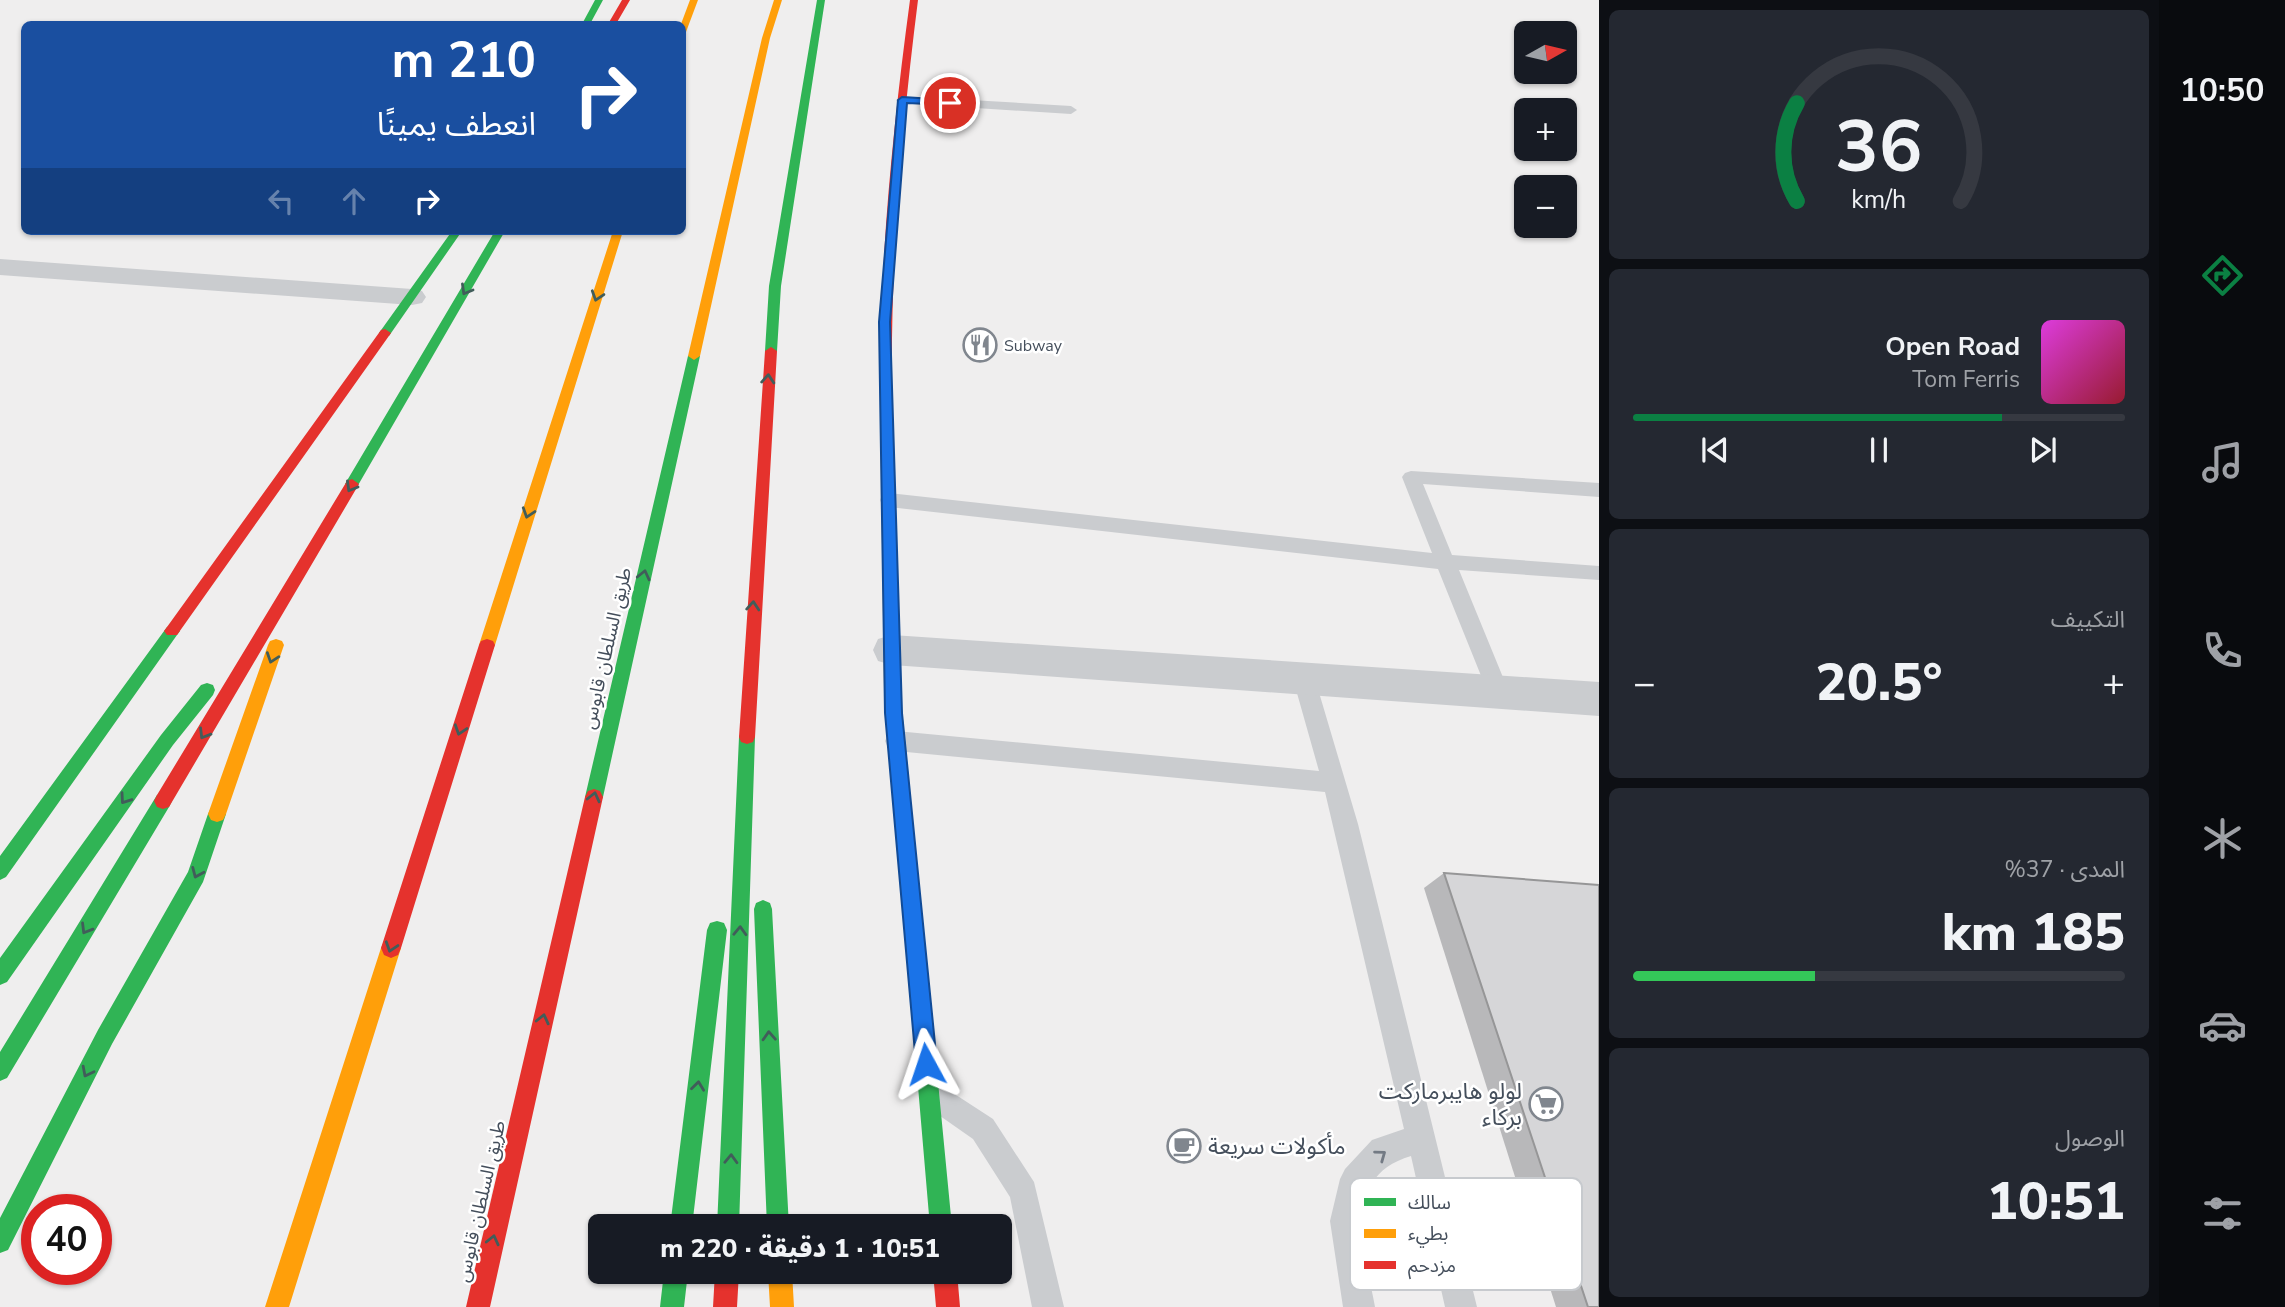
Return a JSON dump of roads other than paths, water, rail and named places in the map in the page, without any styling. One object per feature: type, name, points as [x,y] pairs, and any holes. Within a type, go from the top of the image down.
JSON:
[{"type":"main road","points":[[588,21],[599,0]]},
{"type":"main road","points":[[614,21],[626,0]]},
{"type":"main road","points":[[686,21],[694,0]]},
{"type":"main road","name":"طريق السلطان قابوس","points":[[478,1307],[763,51],[779,0]]},
{"type":"main road","points":[[729,1214],[751,649],[775,286],[821,0]]},
{"type":"main road","points":[[914,0],[902,100],[884,322],[896,741],[940,1214]]},
{"type":"main road","points":[[0,871],[454,235]]},
{"type":"main road","points":[[0,1071],[302,571],[498,235]]},
{"type":"main road","points":[[277,1307],[617,235]]},
{"type":"main road","points":[[0,975],[167,740],[302,571]]},
{"type":"main road","points":[[0,1242],[105,1037],[196,876],[302,571]]},
{"type":"main road","points":[[751,649],[760,841]]},
{"type":"main road","points":[[726,855],[751,649]]},
{"type":"main road","points":[[762,896],[777,1214]]},
{"type":"main road","points":[[683,1214],[719,910]]},
{"type":"main road","points":[[672,1307],[675,1284]]},
{"type":"main road","points":[[725,1307],[726,1284]]},
{"type":"main road","points":[[781,1284],[782,1307]]},
{"type":"main road","points":[[946,1284],[948,1307]]},
{"type":"street","points":[[0,267],[412,297]]},
{"type":"street","points":[[892,650],[1599,699]]},
{"type":"lane","points":[[902,100],[1071,110]]},
{"type":"lane","points":[[1498,692],[1411,477],[1599,490]]},
{"type":"lane","points":[[889,500],[1445,562],[1599,573]]},
{"type":"lane","points":[[1304,679],[1334,783],[1430,1178]]},
{"type":"lane","points":[[896,741],[1334,783]]},
{"type":"lane","points":[[929,1091],[983,1129],[1024,1192],[1048,1307]]},
{"type":"lane","points":[[1356,1178],[1382,1150],[1420,1139]]},
{"type":"lane","points":[[1350,1200],[1345,1221],[1350,1252]]},
{"type":"place","name":"Subway","points":[[980,345]]},
{"type":"place","name":"لولو هايبرماركت بركاء","points":[[1546,1104]]},
{"type":"place","name":"مأكولات سريعة","points":[[1184,1146]]}]
